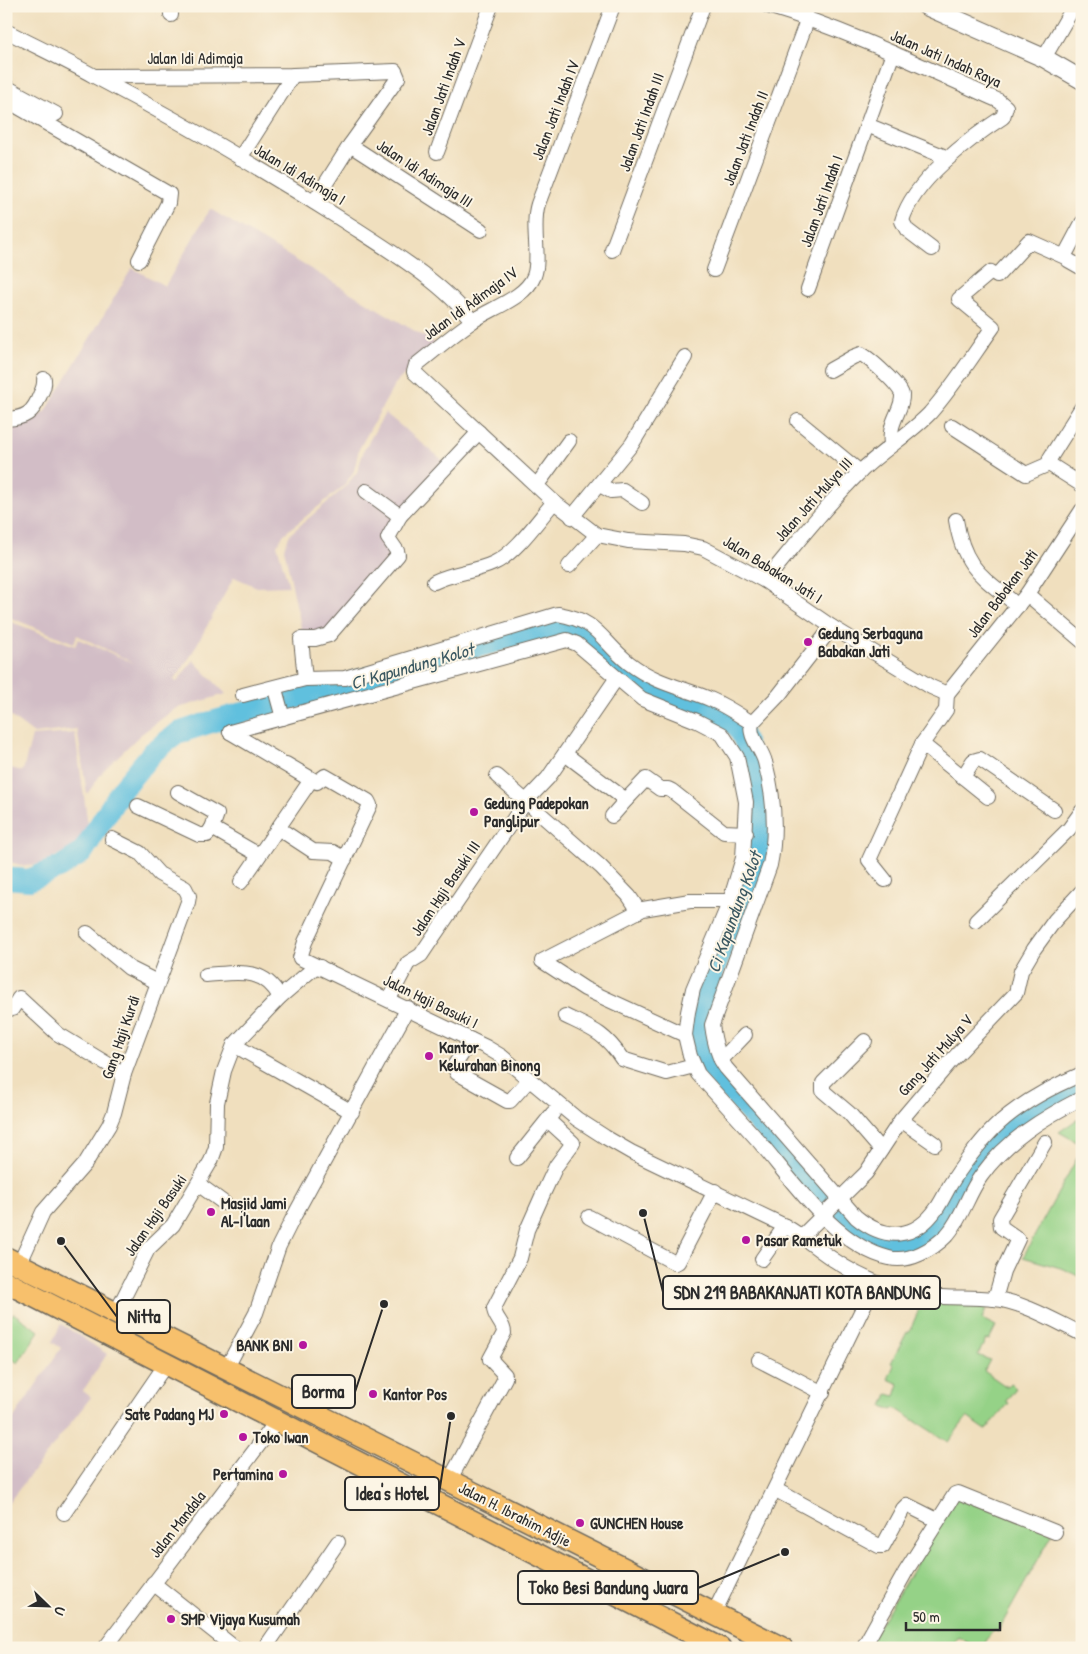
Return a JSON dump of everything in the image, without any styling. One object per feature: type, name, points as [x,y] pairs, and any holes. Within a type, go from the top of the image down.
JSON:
[{"type":"main road","name":"Jalan H. Ibrahim Adjie","points":[[13,1262],[782,1648]]},
{"type":"main road","name":"Jalan H. Ibrahim Adjie","points":[[6,1282],[720,1648]]},
{"type":"main road","points":[[438,1504],[449,1481]]},
{"type":"street","name":"Jalan Jati Indah V","points":[[437,152],[491,6]]},
{"type":"street","name":"Jalan Jati Indah IV","points":[[535,226],[538,204],[613,6]]},
{"type":"street","name":"Jalan Jati Indah III","points":[[612,250],[703,6]]},
{"type":"street","name":"Jalan Jati Indah Raya","points":[[768,6],[808,18],[893,53],[999,101],[1006,107],[1003,117],[948,158],[921,188],[905,213],[902,221],[907,230],[932,249]]},
{"type":"street","points":[[926,6],[1044,58],[1082,80]]},
{"type":"street","points":[[1044,58],[1074,6]]},
{"type":"street","name":"Jalan Jati Indah II","points":[[714,270],[808,18]]},
{"type":"street","name":"Jalan Idi Adimaja","points":[[6,31],[95,76],[293,75],[395,71]]},
{"type":"street","name":"Jalan Jati Indah I","points":[[808,289],[893,53]]},
{"type":"street","name":"Jalan Idi Adimaja III","points":[[314,202],[350,145],[398,78],[395,71]]},
{"type":"street","points":[[240,158],[293,75]]},
{"type":"street","name":"Jalan Idi Adimaja I","points":[[95,76],[240,158],[314,202],[379,244],[442,290],[458,304],[472,321]]},
{"type":"street","points":[[6,87],[56,114]]},
{"type":"street","points":[[6,100],[169,194],[168,203],[138,260]]},
{"type":"street","points":[[867,125],[948,158]]},
{"type":"street","name":"Jalan Idi Adimaja III","points":[[350,145],[481,230]]},
{"type":"street","points":[[1082,223],[1065,251],[1065,257],[1082,268]]},
{"type":"street","name":"Jalan Idi Adimaja IV","points":[[417,376],[416,365],[472,321],[504,304],[526,287],[534,278],[536,269],[535,226]]},
{"type":"street","name":"Jalan Jati Mulya III","points":[[765,581],[860,472],[891,444],[912,431],[941,400],[993,327],[959,299],[990,272],[997,276],[1029,241],[1065,257]]},
{"type":"street","points":[[830,370],[853,356],[861,354],[873,363],[900,390],[902,397],[890,428],[891,444]]},
{"type":"street","points":[[572,516],[600,485],[632,444],[685,356]]},
{"type":"street","name":"Jalan Babakan Jati I","points":[[417,376],[554,502],[597,535],[628,541],[684,544],[703,548],[765,581],[832,627],[931,687],[947,694]]},
{"type":"street","points":[[6,419],[19,418],[32,412],[45,385],[44,379]]},
{"type":"street","points":[[1049,464],[1050,458],[1082,406]]},
{"type":"street","points":[[798,421],[860,472]]},
{"type":"street","points":[[952,426],[1026,474],[1049,464]]},
{"type":"street","points":[[305,679],[301,639],[316,639],[329,635],[398,555],[397,550],[388,538],[400,516],[479,432]]},
{"type":"street","points":[[537,485],[569,441]]},
{"type":"street","points":[[1049,464],[1082,484]]},
{"type":"street","points":[[600,485],[611,491],[623,490],[642,502]]},
{"type":"street","points":[[366,491],[400,516]]},
{"type":"street","points":[[434,582],[446,576],[499,561],[554,502]]},
{"type":"street","name":"Jalan Babakan Jati","points":[[947,694],[1027,594],[1082,510]]},
{"type":"street","points":[[956,520],[965,557],[980,574],[1018,606]]},
{"type":"street","points":[[569,566],[597,535]]},
{"type":"street","points":[[1027,594],[1082,641]]},
{"type":"street","points":[[243,696],[275,690],[305,679],[345,678],[558,614],[581,620],[592,626],[628,662],[665,684],[712,700],[752,723]]},
{"type":"street","points":[[832,627],[779,695],[752,723],[753,735],[765,761],[774,814],[775,841],[770,865],[712,1025],[721,1060],[831,1207],[848,1238],[865,1248],[891,1259],[906,1258],[930,1249],[950,1230],[982,1175],[1009,1144],[1043,1119],[1082,1098]]},
{"type":"street","points":[[241,882],[311,780],[230,732],[282,716],[566,640],[577,644],[616,679],[642,699],[697,721],[727,738],[738,756],[746,802],[744,858],[730,900],[693,989],[685,1035],[698,1074],[831,1207],[882,1232],[901,1234],[919,1227],[937,1208],[951,1183],[984,1138],[997,1125],[1023,1104],[1082,1074]]},
{"type":"street","name":"Jalan Haji Basuki III","points":[[389,999],[407,964],[420,955],[429,944],[526,801],[548,778],[578,731],[616,679]]},
{"type":"street","points":[[275,690],[282,716]]},
{"type":"street","points":[[885,880],[868,860],[922,744],[946,710],[947,694]]},
{"type":"street","points":[[922,744],[988,797]]},
{"type":"street","points":[[565,754],[626,800]]},
{"type":"street","points":[[963,777],[973,761],[980,759],[1054,810]]},
{"type":"street","name":"Jalan Haji Basuki I","points":[[286,764],[317,782],[325,776],[368,801],[369,810],[299,956],[408,1008],[501,1056],[577,1119],[631,1152],[716,1191],[784,1226],[802,1236],[835,1261],[875,1283],[898,1291],[918,1294],[961,1299],[995,1299],[1046,1317],[1082,1334]]},
{"type":"street","points":[[497,776],[601,867],[630,896],[639,911]]},
{"type":"street","points":[[612,816],[646,779],[660,789],[672,791],[724,832],[746,833]]},
{"type":"street","points":[[138,806],[199,835],[207,835],[212,828],[217,814],[178,792]]},
{"type":"street","points":[[976,921],[1069,829],[1082,811]]},
{"type":"street","points":[[212,828],[259,855]]},
{"type":"street","points":[[278,828],[313,851],[333,852],[345,859]]},
{"type":"street","name":"Gang Haji Kurdi","points":[[13,1262],[43,1212],[85,1164],[109,1125],[124,1074],[188,902],[188,891],[159,874],[140,853],[112,839]]},
{"type":"street","name":"Gang Jati Mulya V","points":[[802,1236],[866,1173],[901,1120],[950,1062],[1016,993],[1021,971],[1034,949],[1055,920],[1082,891]]},
{"type":"street","points":[[685,1035],[585,989],[542,962],[543,959],[639,911],[690,901],[730,900]]},
{"type":"street","points":[[87,933],[129,968],[157,982]]},
{"type":"street","name":"Jalan Haji Basuki","points":[[116,1313],[148,1249],[173,1225],[198,1184],[216,1147],[217,1103],[224,1071],[234,1045],[280,998],[314,968],[320,967]]},
{"type":"street","points":[[206,975],[247,973],[256,975],[269,981],[280,998]]},
{"type":"street","points":[[6,1005],[12,1009],[19,998],[58,1034],[124,1074]]},
{"type":"street","points":[[226,1368],[256,1313],[279,1246],[408,1008]]},
{"type":"street","points":[[565,1016],[596,1031],[610,1041],[622,1059],[667,1073],[694,1066]]},
{"type":"street","points":[[721,1060],[744,1035]]},
{"type":"street","points":[[471,1040],[454,1066],[457,1073],[507,1101],[510,1101],[529,1080]]},
{"type":"street","points":[[865,1040],[823,1083],[822,1088],[824,1092],[849,1113],[881,1150]]},
{"type":"street","points":[[234,1045],[352,1112]]},
{"type":"street","points":[[518,1158],[549,1121],[559,1105]]},
{"type":"street","points":[[901,1120],[935,1144]]},
{"type":"street","points":[[449,1481],[505,1378],[505,1375],[490,1359],[504,1333],[502,1324],[495,1315],[494,1308],[520,1258],[528,1230],[542,1194],[556,1166],[573,1143],[549,1121]]},
{"type":"street","points":[[995,1299],[1003,1271],[1018,1239],[1001,1227],[1000,1219],[1045,1142]]},
{"type":"street","points":[[198,1184],[224,1202]]},
{"type":"street","points":[[589,1217],[674,1263],[678,1262],[716,1191]]},
{"type":"street","points":[[762,1259],[784,1226]]},
{"type":"street","points":[[714,1613],[776,1490],[875,1283]]},
{"type":"street","points":[[759,1360],[823,1393]]},
{"type":"street","points":[[64,1513],[166,1364]]},
{"type":"street","name":"Jalan Mandala","points":[[105,1648],[277,1421]]},
{"type":"street","points":[[776,1490],[879,1546],[883,1546],[907,1505],[933,1518]]},
{"type":"street","points":[[863,1648],[906,1571],[955,1494],[958,1493],[1055,1532]]},
{"type":"street","points":[[265,1648],[338,1542]]},
{"type":"street","points":[[153,1583],[235,1648]]},
{"type":"shaded area","points":[[210,209],[435,343],[395,384],[359,449],[354,471],[344,486],[284,534],[277,545],[289,586],[257,587],[234,577],[190,657],[174,680],[177,682],[193,660],[226,694],[175,709],[140,735],[104,770],[87,794],[77,729],[34,734],[6,713],[6,620],[75,646],[78,639],[136,664],[77,635],[74,643],[6,616],[6,422],[32,421],[46,411],[132,268],[165,286]]},
{"type":"shaded area","points":[[385,413],[450,466],[385,538],[398,549],[325,632],[303,636],[284,548],[290,534],[343,489],[357,472],[364,450]]},
{"type":"shaded area","points":[[75,733],[88,825],[86,835],[78,845],[39,864],[24,866],[6,861],[6,767],[23,771],[32,736]]},
{"type":"shaded area","points":[[61,1324],[107,1354],[83,1391],[91,1397],[6,1506],[6,1429],[61,1348],[52,1342]]},
{"type":"green space","points":[[1082,1116],[1082,1145],[1059,1132]]},
{"type":"green space","points":[[1082,1149],[1082,1278],[1064,1269],[1023,1257]]},
{"type":"green space","points":[[924,1297],[988,1304],[982,1319],[996,1326],[989,1340],[986,1339],[978,1355],[990,1360],[984,1371],[1007,1387],[1010,1384],[1016,1388],[1006,1401],[1009,1403],[986,1430],[967,1417],[948,1442],[895,1408],[892,1410],[883,1406],[888,1394],[895,1396],[899,1384],[888,1379],[894,1365],[891,1363],[907,1332],[909,1333]]},
{"type":"green space","points":[[13,1313],[39,1331],[18,1363],[6,1355],[6,1322]]},
{"type":"green space","points":[[957,1496],[1053,1533],[998,1631],[993,1630],[982,1648],[977,1648],[958,1637],[952,1648],[866,1648]]},
{"type":"waterway","name":"Ci Kapundung Kolot","points":[[6,878],[29,880],[60,867],[82,853],[122,789],[153,752],[178,733],[516,636],[562,626],[582,631],[596,642],[625,673],[644,685],[721,714],[739,728],[746,745],[758,796],[761,831],[755,864],[701,1004],[696,1035],[705,1062],[852,1228],[876,1241],[894,1244],[915,1242],[931,1231],[976,1163],[1009,1125],[1082,1093]]},
{"type":"place","name":"Gedung Serbaguna Babakan Jati","points":[[808,642]]},
{"type":"place","name":"Gedung Padepokan Panglipur","points":[[474,812]]},
{"type":"place","name":"Kantor Kelurahan Binong","points":[[429,1056]]},
{"type":"place","name":"Masjid Jami Al-I'laan","points":[[211,1212]]},
{"type":"place","name":"SDN 219 BABAKANJATI KOTA BANDUNG","points":[[643,1213]]},
{"type":"place","name":"Pasar Rametuk","points":[[746,1240]]},
{"type":"place","name":"Nitta","points":[[61,1241]]},
{"type":"place","name":"Borma","points":[[384,1304]]},
{"type":"place","name":"BANK BNI","points":[[303,1345]]},
{"type":"place","name":"Kantor Pos","points":[[373,1394]]},
{"type":"place","name":"Sate Padang MJ","points":[[224,1414]]},
{"type":"place","name":"Idea's Hotel","points":[[451,1416]]},
{"type":"place","name":"Toko Iwan","points":[[243,1437]]},
{"type":"place","name":"Pertamina","points":[[283,1474]]},
{"type":"place","name":"GUNCHEN House","points":[[580,1523]]},
{"type":"place","name":"Toko Besi Bandung Juara","points":[[785,1552]]},
{"type":"place","name":"SMP Vijaya Kusumah","points":[[171,1619]]}]
